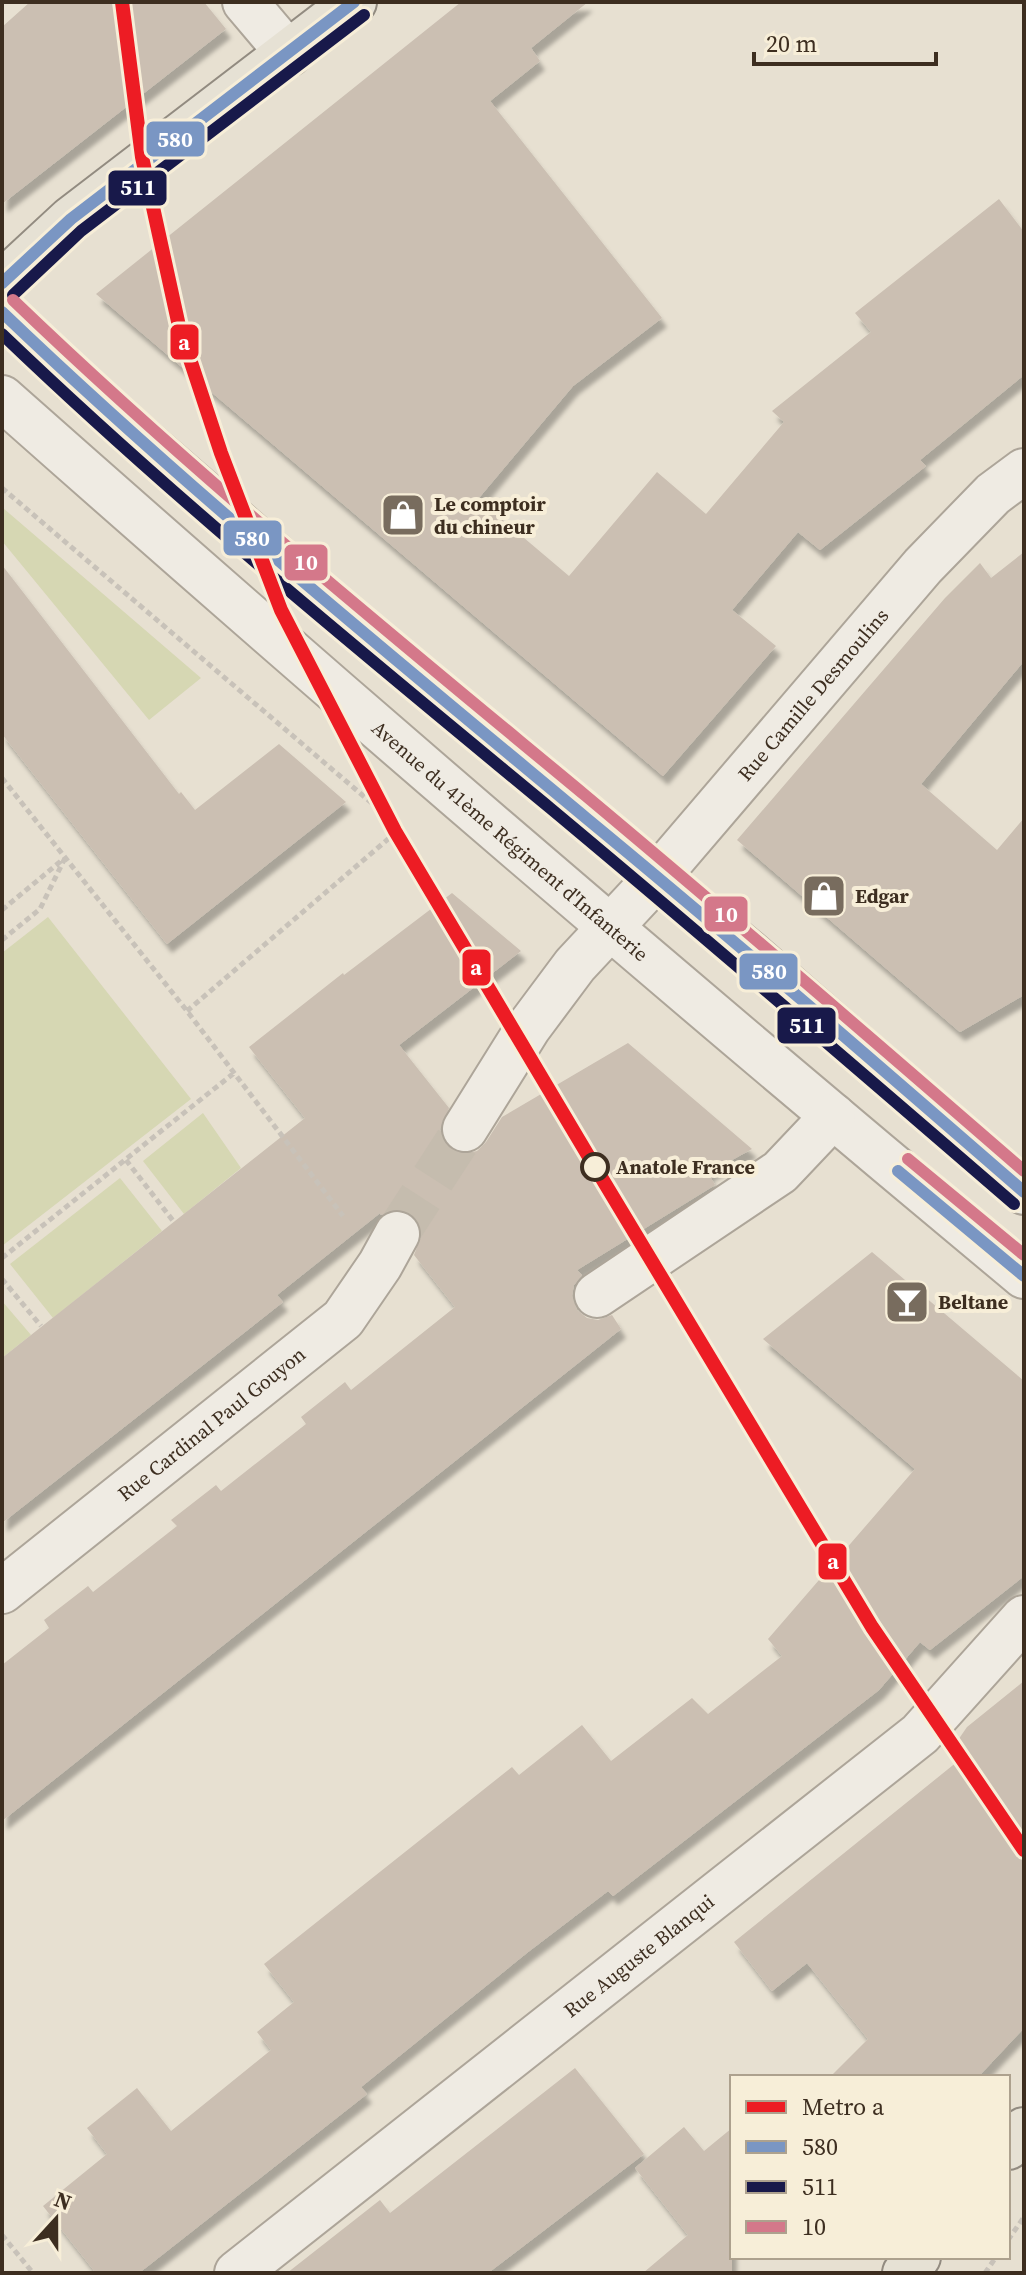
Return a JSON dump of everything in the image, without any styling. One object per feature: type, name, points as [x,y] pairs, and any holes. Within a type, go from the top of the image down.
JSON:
[{"type":"main road","points":[[2,283],[71,219],[354,2]]},
{"type":"main road","points":[[1010,2145],[1024,2130]]},
{"type":"street","points":[[245,2],[289,54]]},
{"type":"street","points":[[2,312],[74,381],[344,616],[658,876],[1024,1192]]},
{"type":"street","name":"Avenue du 41ème Régiment d'Infanterie","points":[[2,398],[273,638],[1024,1276]]},
{"type":"street","name":"Rue Camille Desmoulins","points":[[612,926],[923,566],[993,494],[1024,471]]},
{"type":"street","points":[[465,1129],[528,1028],[561,982],[612,926]]},
{"type":"street","points":[[597,1295],[780,1172],[833,1116]]},
{"type":"street","name":"Rue Cardinal Paul Gouyon","points":[[2,1591],[343,1319],[388,1250]]},
{"type":"street","name":"Rue Auguste Blanqui","points":[[237,2273],[920,1734],[1024,1618]]},
{"type":"path","points":[[2,488],[401,828],[187,1011]]},
{"type":"path","points":[[2,778],[234,1073],[388,1250]]},
{"type":"path","points":[[2,910],[65,858]]},
{"type":"path","points":[[2,940],[40,909],[65,858]]},
{"type":"path","points":[[2,1258],[234,1073]]},
{"type":"path","points":[[126,1160],[174,1222]]},
{"type":"path","points":[[2,1279],[41,1326]]},
{"type":"path","points":[[1010,2237],[1024,2217]]},
{"type":"path","points":[[2,2235],[33,2273]]},
{"type":"green space","points":[[2,509],[201,678],[149,720],[2,541]]},
{"type":"green space","points":[[48,917],[191,1099],[2,1246],[2,953]]},
{"type":"green space","points":[[203,1113],[241,1168],[184,1214],[143,1161]]},
{"type":"green space","points":[[120,1178],[162,1231],[53,1318],[10,1264]]},
{"type":"green space","points":[[2,1301],[31,1335],[2,1358]]},
{"type":"building","points":[[30,2],[204,2],[226,29],[2,204],[2,27]]},
{"type":"building","points":[[461,2],[588,2],[531,48],[540,61],[490,101],[662,318],[573,386],[478,499],[569,576],[657,472],[706,514],[784,422],[772,411],[871,332],[855,313],[999,199],[1024,232],[1024,375],[920,460],[926,466],[820,550],[798,532],[732,610],[776,646],[663,776],[96,294]]},
{"type":"building","points":[[1024,552],[1024,661],[921,784],[997,850],[1024,818],[1024,995],[960,1032],[737,840],[945,598],[980,563],[991,578]]},
{"type":"building","points":[[2,565],[179,794],[181,792],[195,810],[279,744],[346,802],[167,944],[2,734]]},
{"type":"building","points":[[452,893],[521,951],[399,1045],[449,1108],[440,1129],[443,1140],[451,1150],[463,1154],[477,1151],[502,1117],[628,1043],[752,1149],[708,1173],[715,1185],[577,1270],[582,1275],[574,1285],[572,1296],[577,1310],[587,1318],[598,1320],[612,1315],[621,1329],[2,1821],[2,1665],[49,1628],[44,1620],[88,1586],[93,1592],[177,1526],[171,1520],[216,1485],[221,1491],[306,1424],[301,1417],[345,1382],[351,1390],[455,1307],[414,1255],[422,1234],[418,1220],[410,1213],[397,1209],[380,1213],[277,1295],[283,1302],[2,1523],[2,1358],[305,1118],[249,1047]]},
{"type":"building","points":[[872,1252],[1024,1381],[1024,1576],[930,1650],[920,1642],[879,1690],[613,1896],[608,1891],[528,1952],[361,2087],[367,2094],[139,2273],[96,2273],[43,2206],[107,2154],[87,2128],[137,2088],[171,2131],[271,2050],[257,2032],[294,2002],[264,1964],[512,1767],[519,1775],[582,1725],[611,1761],[692,1698],[708,1714],[782,1656],[768,1639],[915,1469],[763,1339]]},
{"type":"building","points":[[1024,1681],[1024,2028],[980,2075],[832,2075],[868,2039],[807,1963],[772,1991],[734,1942],[968,1753],[956,1743],[967,1727]]},
{"type":"building","points":[[575,2068],[644,2154],[488,2273],[287,2273],[380,2200],[390,2213]]},
{"type":"building","points":[[684,2127],[704,2151],[730,2130],[732,2273],[643,2273],[688,2235],[635,2168]]},
{"type":"tunnel","points":[[397,1234],[465,1129]]},
{"type":"metro line","name":"a","points":[[122,2],[142,157],[179,326],[221,453],[281,610],[395,831],[589,1157],[872,1627],[1024,1850]]},
{"type":"transit line","name":"580","points":[[2,283],[71,219],[354,2]]},
{"type":"transit line","name":"511","points":[[13,295],[81,231],[364,15]]},
{"type":"transit line","name":"10","points":[[13,300],[223,491],[696,889],[1024,1171]]},
{"type":"transit line","name":"580","points":[[2,312],[144,443],[290,570],[696,910],[1024,1192]]},
{"type":"transit line","name":"511","points":[[2,334],[135,457],[272,576],[667,906],[1014,1204]]},
{"type":"transit line","name":"10","points":[[908,1159],[1024,1255]]},
{"type":"transit line","name":"580","points":[[898,1171],[1024,1276]]},
{"type":"place","name":"Le comptoir du chineur","points":[[403,515]]},
{"type":"place","name":"Edgar","points":[[824,896]]},
{"type":"place","name":"Anatole France","points":[[595,1167]]},
{"type":"place","name":"Beltane","points":[[907,1302]]}]
